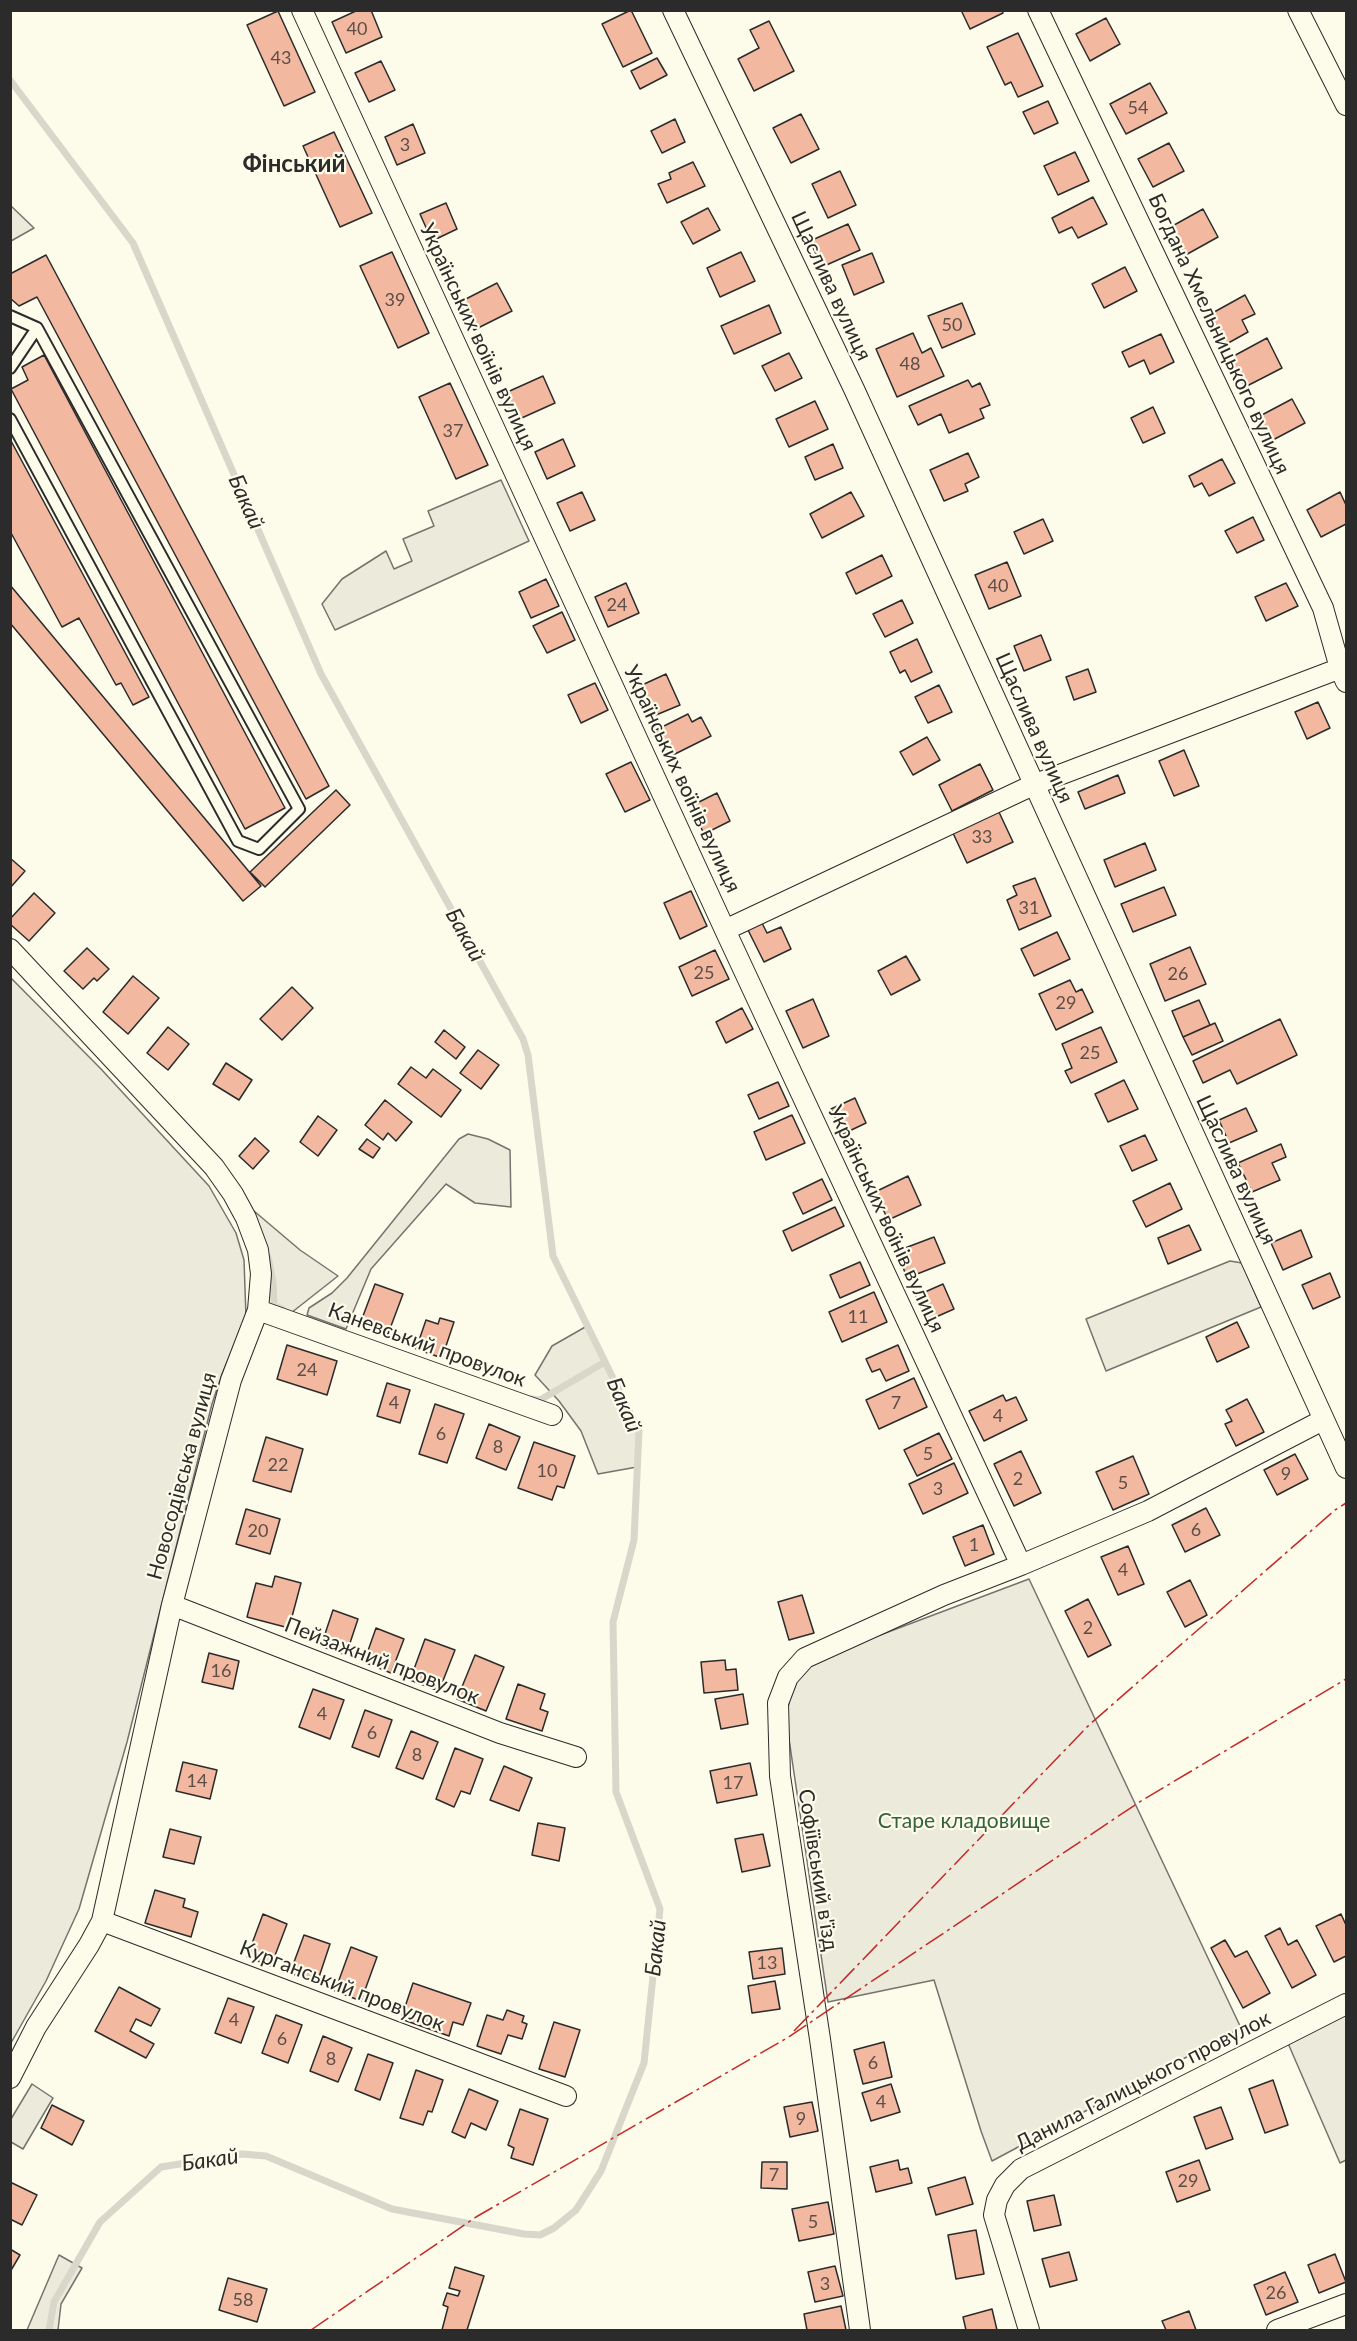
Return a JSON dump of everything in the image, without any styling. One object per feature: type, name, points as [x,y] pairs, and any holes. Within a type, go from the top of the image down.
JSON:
[{"type":"street","name":"Українських воїнів вулиця","points":[[302,10],[725,930],[1021,1565]]},
{"type":"street","name":"Щаслива вулиця","points":[[674,10],[854,389],[1323,1420],[1347,1468]]},
{"type":"street","name":"Богдана Хмельницького вулиця","points":[[1038,10],[1323,608],[1344,672]]},
{"type":"street","points":[[1298,10],[1347,105]]},
{"type":"street","points":[[725,930],[1033,785],[1344,672]]},
{"type":"street","name":"Новосодівська вулиця","points":[[10,949],[207,1159],[233,1194],[246,1218],[258,1250],[261,1274],[258,1310],[231,1380],[172,1605],[102,1921],[90,1945],[36,2027],[10,2078]]},
{"type":"street","name":"Каневський провулок","points":[[258,1310],[552,1415]]},
{"type":"street","name":"Софіївський в'їзд","points":[[860,2331],[820,2039],[780,1776],[778,1703],[788,1677],[805,1658],[944,1595],[1148,1511],[1323,1420]]},
{"type":"street","name":"Пейзажний провулок","points":[[172,1605],[500,1733],[576,1757]]},
{"type":"street","name":"Курганський провулок","points":[[102,1921],[566,2096]]},
{"type":"street","name":"Данила Галицького провулок","points":[[1029,2331],[994,2215],[997,2200],[1005,2185],[1021,2169],[1347,2004]]},
{"type":"street","points":[[1277,2331],[1347,2304]]},
{"type":"lane","points":[[10,316],[37,328],[299,809],[259,849],[238,841],[10,418]]},
{"type":"lane","points":[[10,368],[37,328]]},
{"type":"green space","points":[[10,205],[34,228],[11,241],[10,241]]},
{"type":"green space","points":[[501,480],[529,541],[335,630],[322,604],[342,579],[386,551],[394,569],[412,561],[403,539],[434,526],[428,511]]},
{"type":"green space","points":[[11,978],[101,1069],[209,1186],[236,1233],[244,1260],[246,1317],[212,1404],[127,1742],[79,1909],[46,1981],[11,2043]]},
{"type":"green space","points":[[468,1134],[488,1139],[510,1150],[511,1207],[475,1203],[446,1184],[371,1269],[346,1329],[307,1315],[309,1308],[332,1293],[347,1278],[459,1139]]},
{"type":"green space","points":[[254,1211],[300,1250],[338,1276],[291,1313],[274,1306],[273,1282],[267,1253]]},
{"type":"green space","points":[[1230,1261],[1242,1263],[1261,1307],[1106,1371],[1086,1319]]},
{"type":"green space","points":[[587,1326],[639,1431],[637,1467],[598,1474],[581,1431],[559,1401],[535,1375],[552,1346]]},
{"type":"green space","name":"Старе кладовище","points":[[1029,1579],[1241,2028],[992,2161],[934,1980],[828,2002],[786,1719],[791,1691],[803,1670],[827,1655]]},
{"type":"green space","points":[[1346,2013],[1346,2160],[1340,2163],[1287,2041]]},
{"type":"green space","points":[[32,2084],[53,2098],[23,2149],[11,2142],[11,2119]]},
{"type":"green space","points":[[59,2255],[82,2268],[61,2304],[58,2330],[27,2330]]},
{"type":"building","points":[[358,10],[371,10],[382,37],[346,53],[332,22]]},
{"type":"building","points":[[631,10],[652,53],[623,67],[602,24]]},
{"type":"building","points":[[961,10],[1002,10],[1003,13],[970,29]]},
{"type":"building","points":[[278,11],[315,92],[284,106],[247,25]]},
{"type":"building","points":[[1106,18],[1120,44],[1090,61],[1076,34]]},
{"type":"building","points":[[769,21],[794,71],[754,91],[738,59],[759,48],[750,30]]},
{"type":"building","points":[[1018,33],[1043,86],[1018,97],[1011,82],[1005,85],[987,47]]},
{"type":"building","points":[[657,58],[667,75],[640,89],[631,71]]},
{"type":"building","points":[[381,61],[395,90],[369,102],[355,73]]},
{"type":"building","points":[[1150,83],[1167,113],[1126,134],[1110,104]]},
{"type":"building","points":[[1048,101],[1058,123],[1034,134],[1023,112]]},
{"type":"building","points":[[801,114],[819,149],[791,163],[773,128]]},
{"type":"building","points":[[675,119],[685,142],[662,153],[651,131]]},
{"type":"building","points":[[413,124],[425,153],[397,165],[385,137]]},
{"type":"building","points":[[334,132],[372,213],[340,227],[303,146]]},
{"type":"building","points":[[1169,143],[1184,171],[1153,187],[1138,159]]},
{"type":"building","points":[[1075,152],[1089,181],[1058,195],[1044,166]]},
{"type":"building","points":[[693,162],[705,186],[667,203],[658,184],[671,179],[669,173]]},
{"type":"building","points":[[840,171],[856,205],[828,218],[812,184]]},
{"type":"building","points":[[1093,197],[1107,224],[1078,238],[1072,227],[1059,233],[1052,218]]},
{"type":"building","points":[[446,203],[457,229],[432,241],[420,214]]},
{"type":"building","points":[[708,208],[720,230],[693,244],[681,222]]},
{"type":"building","points":[[1203,209],[1218,237],[1182,257],[1167,229]]},
{"type":"building","points":[[848,224],[860,250],[822,267],[810,241]]},
{"type":"building","points":[[392,252],[429,333],[398,348],[360,266]]},
{"type":"building","points":[[741,252],[755,281],[720,297],[707,268]]},
{"type":"building","points":[[872,253],[884,282],[854,295],[842,265]]},
{"type":"building","points":[[46,255],[329,786],[306,799],[37,297],[19,306],[10,298],[10,274]]},
{"type":"building","points":[[1125,267],[1137,291],[1104,308],[1092,284]]},
{"type":"building","points":[[497,283],[512,311],[474,330],[460,302]]},
{"type":"building","points":[[1245,295],[1255,314],[1242,320],[1248,332],[1223,346],[1207,316]]},
{"type":"building","points":[[962,303],[975,334],[942,348],[928,316]]},
{"type":"building","points":[[769,305],[781,333],[734,354],[721,326]]},
{"type":"building","points":[[913,333],[922,353],[931,348],[944,376],[897,397],[876,349]]},
{"type":"building","points":[[1161,334],[1174,362],[1150,374],[1144,360],[1129,367],[1122,352]]},
{"type":"building","points":[[1267,338],[1282,368],[1245,387],[1230,358]]},
{"type":"building","points":[[789,353],[802,378],[775,391],[762,366]]},
{"type":"building","points":[[44,355],[285,808],[245,829],[11,389],[28,380],[22,367]]},
{"type":"building","points":[[543,376],[555,403],[515,421],[503,394]]},
{"type":"building","points":[[968,380],[972,387],[980,383],[990,405],[980,409],[984,418],[949,433],[941,414],[918,425],[909,406]]},
{"type":"building","points":[[450,383],[488,465],[456,479],[419,397]]},
{"type":"building","points":[[1292,399],[1305,423],[1271,441],[1258,417]]},
{"type":"building","points":[[815,401],[828,429],[789,447],[776,419]]},
{"type":"building","points":[[1153,407],[1165,433],[1143,443],[1131,418]]},
{"type":"building","points":[[10,439],[149,697],[133,705],[121,683],[116,685],[79,618],[62,627],[10,531]]},
{"type":"building","points":[[563,439],[575,466],[547,479],[535,452]]},
{"type":"building","points":[[833,444],[843,468],[815,480],[805,457]]},
{"type":"building","points":[[968,453],[979,477],[965,484],[968,491],[944,501],[930,470]]},
{"type":"building","points":[[1222,459],[1235,483],[1209,496],[1202,483],[1194,487],[1189,476]]},
{"type":"building","points":[[582,492],[595,520],[570,531],[557,503]]},
{"type":"building","points":[[851,492],[864,516],[822,538],[810,514]]},
{"type":"building","points":[[1340,492],[1346,505],[1346,524],[1321,537],[1307,510]]},
{"type":"building","points":[[1253,517],[1264,540],[1237,553],[1225,531]]},
{"type":"building","points":[[1043,519],[1053,541],[1024,554],[1014,532]]},
{"type":"building","points":[[882,555],[892,576],[856,594],[846,573]]},
{"type":"building","points":[[1007,562],[1021,596],[989,609],[975,575]]},
{"type":"building","points":[[546,579],[559,606],[531,618],[519,592]]},
{"type":"building","points":[[626,583],[639,613],[608,627],[595,597]]},
{"type":"building","points":[[1286,583],[1298,606],[1266,621],[1255,597]]},
{"type":"building","points":[[10,585],[261,886],[243,901],[10,623]]},
{"type":"building","points":[[902,600],[913,623],[885,637],[873,614]]},
{"type":"building","points":[[562,612],[575,640],[547,653],[533,626]]},
{"type":"building","points":[[1041,635],[1051,660],[1024,671],[1014,646]]},
{"type":"building","points":[[917,639],[932,672],[911,682],[905,670],[900,673],[890,652]]},
{"type":"building","points":[[1088,669],[1096,692],[1074,700],[1066,677]]},
{"type":"building","points":[[666,674],[680,705],[656,715],[642,685]]},
{"type":"building","points":[[595,683],[608,710],[581,723],[568,695]]},
{"type":"building","points":[[939,685],[952,712],[928,723],[915,697]]},
{"type":"building","points":[[1318,702],[1330,728],[1307,739],[1295,712]]},
{"type":"building","points":[[688,714],[692,722],[701,717],[711,736],[669,757],[656,730]]},
{"type":"building","points":[[927,737],[940,760],[913,775],[900,752]]},
{"type":"building","points":[[1184,750],[1199,786],[1174,796],[1159,761]]},
{"type":"building","points":[[631,762],[650,800],[625,812],[606,774]]},
{"type":"building","points":[[980,764],[993,790],[952,811],[939,785]]},
{"type":"building","points":[[1118,775],[1125,793],[1085,809],[1078,792]]},
{"type":"building","points":[[336,790],[350,805],[265,887],[250,872]]},
{"type":"building","points":[[717,793],[730,821],[704,834],[691,806]]},
{"type":"building","points":[[998,810],[1013,842],[967,863],[952,831]]},
{"type":"building","points":[[1145,843],[1156,870],[1115,887],[1104,860]]},
{"type":"building","points":[[10,858],[25,871],[10,888]]},
{"type":"building","points":[[1035,878],[1051,916],[1019,930],[1007,900],[1017,895],[1013,886]]},
{"type":"building","points":[[1164,887],[1176,915],[1133,932],[1121,904]]},
{"type":"building","points":[[691,891],[707,926],[680,939],[664,903]]},
{"type":"building","points":[[34,893],[55,913],[29,941],[10,924],[10,919]]},
{"type":"building","points":[[762,923],[767,933],[781,927],[791,949],[764,962],[748,930]]},
{"type":"building","points":[[1057,932],[1070,959],[1034,976],[1021,949]]},
{"type":"building","points":[[1190,947],[1206,984],[1165,1001],[1150,964]]},
{"type":"building","points":[[87,948],[109,969],[97,981],[94,978],[83,989],[64,971]]},
{"type":"building","points":[[715,950],[729,979],[692,996],[679,967]]},
{"type":"building","points":[[906,956],[920,980],[891,995],[878,971]]},
{"type":"building","points":[[133,976],[159,998],[128,1034],[103,1012]]},
{"type":"building","points":[[1070,980],[1076,992],[1082,989],[1093,1012],[1056,1030],[1039,994]]},
{"type":"building","points":[[292,987],[313,1008],[282,1040],[260,1019]]},
{"type":"building","points":[[813,999],[829,1036],[803,1048],[786,1011]]},
{"type":"building","points":[[1199,1000],[1210,1025],[1183,1037],[1172,1011]]},
{"type":"building","points":[[742,1008],[753,1029],[726,1043],[716,1022]]},
{"type":"building","points":[[1280,1019],[1297,1055],[1237,1084],[1230,1070],[1203,1083],[1193,1061]]},
{"type":"building","points":[[1215,1023],[1223,1041],[1192,1055],[1183,1037]]},
{"type":"building","points":[[168,1027],[189,1044],[168,1070],[147,1053]]},
{"type":"building","points":[[1101,1027],[1117,1062],[1071,1083],[1065,1071],[1072,1068],[1062,1044]]},
{"type":"building","points":[[444,1030],[465,1047],[456,1059],[435,1042]]},
{"type":"building","points":[[478,1050],[499,1065],[481,1089],[460,1073]]},
{"type":"building","points":[[226,1063],[252,1080],[239,1100],[213,1084]]},
{"type":"building","points":[[411,1067],[426,1078],[433,1069],[461,1090],[441,1117],[398,1084]]},
{"type":"building","points":[[1124,1080],[1138,1109],[1108,1122],[1095,1094]]},
{"type":"building","points":[[778,1082],[789,1106],[759,1119],[748,1095]]},
{"type":"building","points":[[855,1098],[866,1123],[843,1134],[831,1109]]},
{"type":"building","points":[[385,1100],[412,1122],[396,1141],[388,1133],[383,1140],[365,1125]]},
{"type":"building","points":[[1246,1108],[1257,1131],[1229,1143],[1219,1120]]},
{"type":"building","points":[[792,1115],[805,1143],[766,1160],[754,1132]]},
{"type":"building","points":[[318,1116],[337,1130],[318,1156],[300,1142]]},
{"type":"building","points":[[1145,1135],[1157,1160],[1132,1171],[1120,1146]]},
{"type":"building","points":[[255,1138],[269,1151],[253,1169],[239,1156]]},
{"type":"building","points":[[367,1139],[380,1148],[373,1158],[359,1149]]},
{"type":"building","points":[[1281,1144],[1286,1157],[1272,1163],[1280,1180],[1252,1192],[1238,1163]]},
{"type":"building","points":[[908,1176],[921,1205],[888,1220],[875,1192]]},
{"type":"building","points":[[822,1179],[832,1200],[803,1214],[793,1193]]},
{"type":"building","points":[[1170,1183],[1182,1209],[1146,1227],[1133,1201]]},
{"type":"building","points":[[835,1207],[844,1226],[792,1251],[783,1231]]},
{"type":"building","points":[[1189,1225],[1201,1250],[1168,1264],[1158,1238]]},
{"type":"building","points":[[1301,1230],[1312,1257],[1283,1270],[1271,1243]]},
{"type":"building","points":[[934,1237],[945,1263],[907,1278],[897,1251]]},
{"type":"building","points":[[860,1262],[870,1285],[840,1298],[830,1275]]},
{"type":"building","points":[[1330,1273],[1340,1297],[1313,1309],[1302,1285]]},
{"type":"building","points":[[375,1284],[403,1294],[388,1334],[360,1324]]},
{"type":"building","points":[[943,1284],[954,1309],[927,1321],[916,1296]]},
{"type":"building","points":[[874,1292],[887,1322],[842,1342],[829,1312]]},
{"type":"building","points":[[440,1318],[454,1322],[442,1358],[416,1349],[426,1320],[438,1324]]},
{"type":"building","points":[[1237,1322],[1249,1347],[1217,1362],[1206,1337]]},
{"type":"building","points":[[287,1345],[337,1361],[327,1395],[277,1379]]},
{"type":"building","points":[[898,1345],[909,1371],[886,1381],[880,1369],[872,1372],[866,1359]]},
{"type":"building","points":[[914,1378],[927,1407],[879,1429],[866,1400]]},
{"type":"building","points":[[387,1383],[410,1390],[400,1423],[377,1416]]},
{"type":"building","points":[[1003,1395],[1006,1401],[1016,1397],[1027,1420],[984,1441],[969,1411]]},
{"type":"building","points":[[1247,1399],[1264,1432],[1236,1446],[1225,1424],[1232,1421],[1226,1410]]},
{"type":"building","points":[[435,1404],[464,1414],[447,1463],[419,1454]]},
{"type":"building","points":[[489,1424],[520,1437],[506,1470],[476,1458]]},
{"type":"building","points":[[939,1433],[952,1459],[917,1476],[904,1450]]},
{"type":"building","points":[[266,1437],[303,1449],[291,1492],[253,1481]]},
{"type":"building","points":[[534,1442],[575,1456],[564,1488],[557,1486],[552,1500],[518,1488]]},
{"type":"building","points":[[1021,1451],[1041,1493],[1014,1506],[994,1464]]},
{"type":"building","points":[[1295,1454],[1308,1479],[1277,1495],[1264,1470]]},
{"type":"building","points":[[1133,1456],[1149,1494],[1113,1510],[1096,1472]]},
{"type":"building","points":[[954,1463],[968,1493],[923,1514],[909,1484]]},
{"type":"building","points":[[1206,1508],[1220,1535],[1185,1552],[1172,1525]]},
{"type":"building","points":[[246,1509],[280,1519],[270,1554],[236,1544]]},
{"type":"building","points":[[983,1525],[994,1554],[965,1566],[953,1537]]},
{"type":"building","points":[[1128,1546],[1144,1584],[1118,1595],[1101,1557]]},
{"type":"building","points":[[275,1576],[301,1583],[289,1628],[247,1617],[256,1583],[272,1587]]},
{"type":"building","points":[[1190,1580],[1207,1615],[1185,1627],[1167,1592]]},
{"type":"building","points":[[802,1595],[814,1633],[789,1640],[778,1602]]},
{"type":"building","points":[[1088,1599],[1111,1645],[1088,1657],[1065,1611]]},
{"type":"building","points":[[333,1610],[358,1619],[346,1655],[321,1646]]},
{"type":"building","points":[[376,1628],[404,1639],[391,1673],[364,1662]]},
{"type":"building","points":[[425,1639],[455,1650],[439,1691],[410,1680]]},
{"type":"building","points":[[209,1653],[239,1661],[233,1689],[202,1682]]},
{"type":"building","points":[[475,1655],[504,1667],[486,1711],[457,1699]]},
{"type":"building","points":[[725,1660],[726,1670],[736,1669],[738,1690],[704,1693],[701,1662]]},
{"type":"building","points":[[518,1684],[545,1694],[540,1709],[548,1712],[542,1731],[506,1719]]},
{"type":"building","points":[[313,1689],[344,1700],[330,1739],[299,1727]]},
{"type":"building","points":[[743,1694],[748,1724],[721,1729],[715,1699]]},
{"type":"building","points":[[365,1710],[392,1720],[379,1757],[352,1747]]},
{"type":"building","points":[[411,1731],[438,1742],[423,1779],[396,1768]]},
{"type":"building","points":[[455,1748],[483,1759],[470,1794],[461,1791],[454,1807],[436,1799]]},
{"type":"building","points":[[183,1762],[217,1770],[210,1799],[176,1791]]},
{"type":"building","points":[[750,1763],[757,1795],[717,1803],[710,1771]]},
{"type":"building","points":[[504,1766],[532,1778],[519,1811],[490,1800]]},
{"type":"building","points":[[538,1823],[565,1828],[559,1861],[532,1855]]},
{"type":"building","points":[[170,1829],[201,1837],[194,1864],[163,1857]]},
{"type":"building","points":[[763,1834],[770,1866],[742,1872],[735,1839]]},
{"type":"building","points":[[155,1890],[185,1899],[183,1907],[198,1912],[191,1937],[145,1923]]},
{"type":"building","points":[[263,1914],[287,1924],[271,1966],[247,1957]]},
{"type":"building","points":[[1341,1914],[1346,1925],[1346,1956],[1334,1962],[1316,1926]]},
{"type":"building","points":[[1280,1928],[1288,1945],[1297,1940],[1316,1975],[1292,1988],[1265,1936]]},
{"type":"building","points":[[304,1935],[330,1944],[317,1983],[290,1973]]},
{"type":"building","points":[[1225,1940],[1235,1957],[1247,1951],[1270,1993],[1243,2008],[1211,1948]]},
{"type":"building","points":[[351,1947],[377,1957],[361,2001],[335,1991]]},
{"type":"building","points":[[782,1948],[785,1974],[753,1979],[749,1952]]},
{"type":"building","points":[[775,1981],[780,2009],[752,2013],[748,1986]]},
{"type":"building","points":[[413,1983],[471,2003],[463,2025],[453,2022],[449,2036],[401,2019]]},
{"type":"building","points":[[119,1987],[160,2009],[151,2026],[136,2019],[130,2031],[154,2044],[146,2058],[95,2031]]},
{"type":"building","points":[[228,1998],[254,2007],[241,2043],[215,2033]]},
{"type":"building","points":[[507,2010],[524,2016],[522,2022],[527,2024],[522,2039],[508,2035],[501,2054],[477,2046],[487,2015],[503,2020]]},
{"type":"building","points":[[276,2015],[302,2025],[288,2063],[262,2053]]},
{"type":"building","points":[[554,2022],[580,2030],[565,2077],[539,2069]]},
{"type":"building","points":[[323,2036],[352,2048],[338,2082],[310,2071]]},
{"type":"building","points":[[884,2042],[892,2077],[863,2084],[854,2050]]},
{"type":"building","points":[[368,2054],[393,2063],[380,2100],[355,2090]]},
{"type":"building","points":[[416,2070],[443,2080],[432,2112],[428,2111],[423,2125],[400,2118]]},
{"type":"building","points":[[1273,2080],[1288,2125],[1265,2133],[1249,2089]]},
{"type":"building","points":[[891,2084],[900,2112],[871,2121],[862,2093]]},
{"type":"building","points":[[469,2089],[498,2101],[486,2130],[471,2123],[465,2138],[452,2132]]},
{"type":"building","points":[[812,2102],[818,2131],[790,2137],[784,2107]]},
{"type":"building","points":[[52,2105],[84,2121],[72,2145],[41,2128]]},
{"type":"building","points":[[1221,2107],[1233,2139],[1206,2149],[1194,2117]]},
{"type":"building","points":[[520,2109],[548,2119],[533,2165],[511,2158],[514,2148],[508,2145]]},
{"type":"building","points":[[898,2160],[900,2170],[908,2168],[912,2183],[876,2192],[870,2167]]},
{"type":"building","points":[[1199,2160],[1210,2190],[1177,2202],[1166,2172]]},
{"type":"building","points":[[762,2162],[787,2162],[787,2189],[761,2188]]},
{"type":"building","points":[[965,2177],[973,2204],[936,2215],[928,2188]]},
{"type":"building","points":[[10,2182],[37,2195],[22,2225],[10,2219]]},
{"type":"building","points":[[1054,2195],[1061,2225],[1034,2231],[1027,2201]]},
{"type":"building","points":[[828,2202],[834,2234],[799,2241],[792,2209]]},
{"type":"building","points":[[976,2230],[984,2274],[956,2279],[948,2235]]},
{"type":"building","points":[[10,2249],[20,2255],[10,2272]]},
{"type":"building","points":[[1069,2252],[1077,2280],[1050,2287],[1042,2259]]},
{"type":"building","points":[[1335,2254],[1346,2282],[1319,2293],[1308,2265]]},
{"type":"building","points":[[835,2266],[843,2296],[815,2302],[808,2272]]},
{"type":"building","points":[[455,2267],[484,2276],[467,2330],[442,2330],[448,2307],[443,2305],[447,2293],[458,2296],[460,2291],[449,2288]]},
{"type":"building","points":[[1285,2272],[1298,2302],[1266,2315],[1254,2285]]},
{"type":"building","points":[[228,2278],[267,2289],[257,2322],[219,2310]]},
{"type":"building","points":[[841,2306],[846,2330],[807,2330],[804,2314]]},
{"type":"building","points":[[992,2309],[997,2330],[966,2330],[963,2317]]},
{"type":"building","points":[[1189,2311],[1196,2330],[1166,2330],[1162,2321]]},
{"type":"waterway","name":"Бакай","points":[[10,80],[133,243],[321,674],[523,1039],[528,1055],[553,1256],[639,1431],[634,1540],[613,1622],[616,1792],[660,1909],[644,2063],[601,2171],[576,2210],[554,2228],[540,2235],[524,2234],[392,2209],[266,2156],[242,2154],[161,2167],[100,2222],[54,2302],[49,2330]]},
{"type":"waterway","points":[[268,1257],[273,1282],[274,1306],[282,1309]]},
{"type":"waterway","points":[[532,1399],[540,1400],[605,1362]]},
{"type":"power","points":[[794,2031],[1089,1725],[1335,1510],[1346,1503]]},
{"type":"power","points":[[311,2330],[476,2217],[787,2038],[1141,1801],[1346,1679]]},
{"type":"district","name":"Фінський","points":[[294,164]]}]
